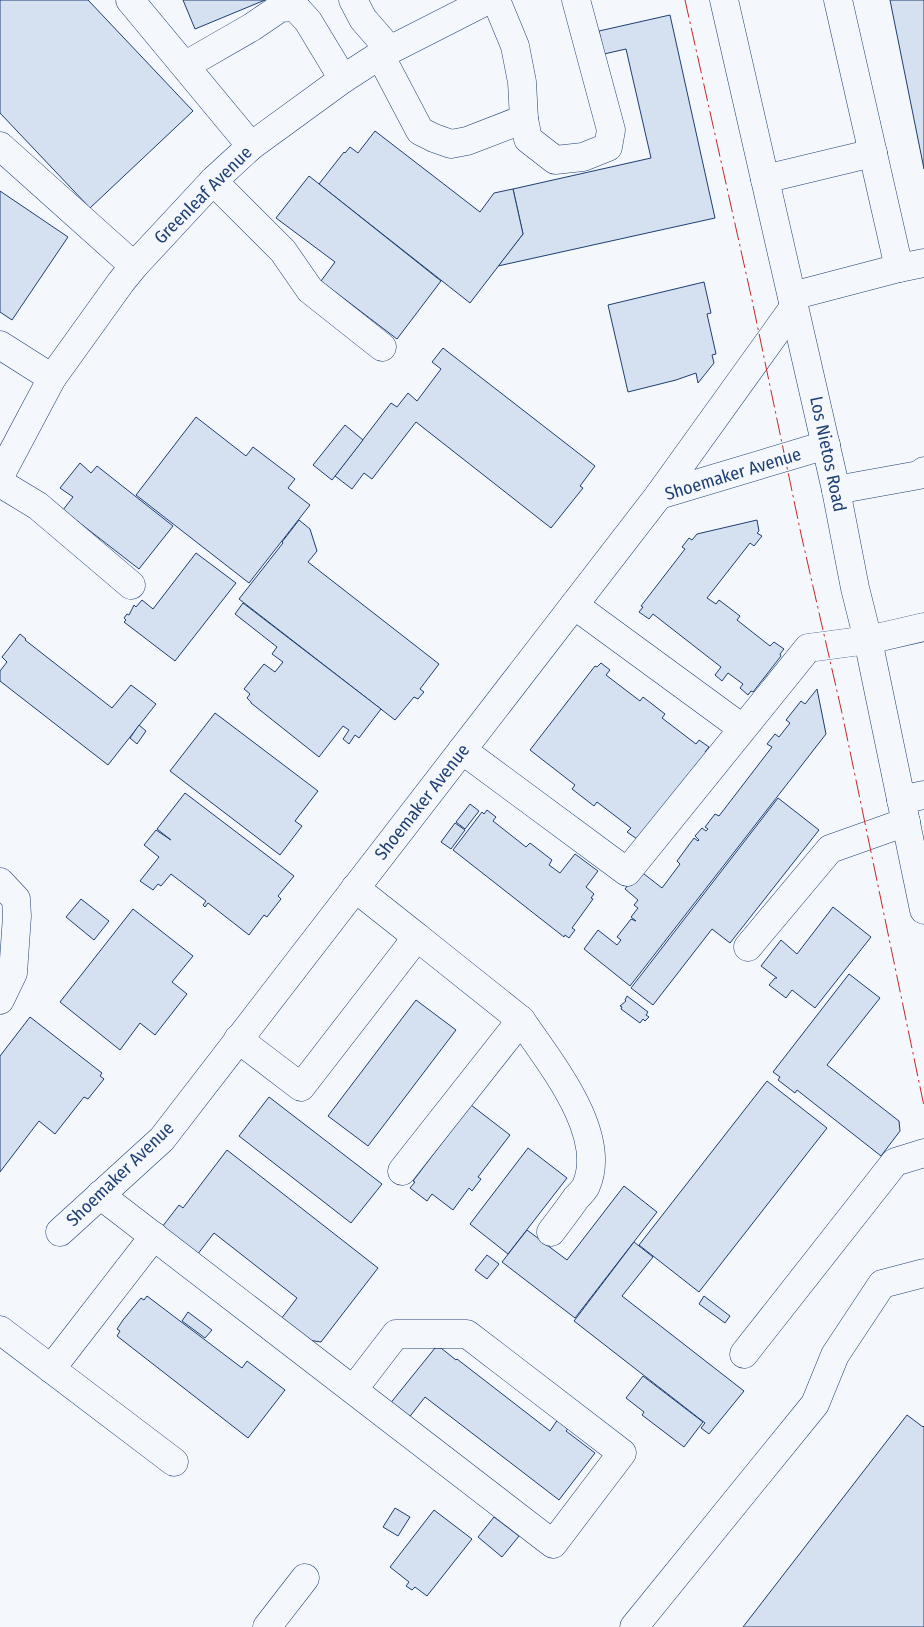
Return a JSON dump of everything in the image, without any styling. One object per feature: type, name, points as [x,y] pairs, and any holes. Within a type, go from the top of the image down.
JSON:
[{"type":"main road","points":[[130,0],[186,65],[251,146]]},
{"type":"main road","points":[[353,0],[384,52],[420,131],[451,144],[467,141],[524,119]]},
{"type":"main road","name":"Greenleaf Avenue","points":[[0,476],[52,378],[134,266],[213,180],[251,146],[343,79],[384,52],[488,0]]},
{"type":"main road","points":[[496,0],[516,46],[528,139],[555,160],[583,157],[608,147],[611,130],[576,0]]},
{"type":"main road","name":"Los Nietos Road","points":[[724,0],[826,444],[855,588],[910,806],[924,910]]},
{"type":"main road","points":[[659,495],[793,302],[911,265],[873,153],[838,0]]},
{"type":"main road","points":[[186,65],[252,27],[280,8],[295,8],[308,21],[343,79]]},
{"type":"main road","points":[[0,146],[134,266]]},
{"type":"main road","points":[[765,179],[873,153]]},
{"type":"main road","points":[[213,180],[283,251],[310,290],[382,347]]},
{"type":"main road","points":[[0,345],[52,378]]},
{"type":"main road","name":"Shoemaker Avenue","points":[[60,1232],[162,1139],[659,495],[826,444]]},
{"type":"main road","points":[[836,490],[884,482],[919,474],[924,471]]},
{"type":"main road","points":[[0,483],[38,506],[131,585]]},
{"type":"main road","points":[[574,605],[742,728]]},
{"type":"main road","points":[[462,750],[627,872],[808,648],[868,640],[924,627]]},
{"type":"main road","points":[[748,947],[830,849],[910,806]]},
{"type":"main road","points":[[0,882],[16,900],[17,916],[13,973],[0,1000]]},
{"type":"main road","points":[[355,888],[521,1020],[576,1104],[590,1145],[590,1167],[586,1186],[551,1232]]},
{"type":"main road","points":[[238,1040],[301,1087],[417,937]]},
{"type":"main road","points":[[402,1171],[521,1020]]},
{"type":"main road","points":[[744,1354],[895,1162],[924,1153]]},
{"type":"main road","points":[[100,1195],[552,1544],[622,1453],[467,1334],[396,1334],[353,1390]]},
{"type":"main road","points":[[51,1369],[154,1236]]},
{"type":"main road","points":[[634,1627],[815,1404],[835,1355],[882,1284],[924,1273]]},
{"type":"main road","points":[[0,1330],[174,1462]]},
{"type":"main road","points":[[267,1627],[305,1578]]},
{"type":"building","points":[[0,0],[88,0],[193,111],[90,208],[0,113]]},
{"type":"building","points":[[183,0],[265,0],[195,29]]},
{"type":"building","points":[[890,0],[924,0],[924,169]]},
{"type":"building","points":[[670,15],[715,218],[498,266],[523,234],[513,189],[651,158],[626,49],[604,54],[599,31]]},
{"type":"building","points":[[375,131],[480,212],[494,193],[513,189],[523,234],[470,303],[319,184],[344,152],[350,147],[358,153]]},
{"type":"building","points":[[309,176],[441,281],[397,339],[321,281],[335,262],[276,218]]},
{"type":"building","points":[[0,191],[68,237],[12,320],[0,312]]},
{"type":"building","points":[[704,282],[711,313],[707,314],[716,354],[712,355],[714,363],[698,383],[696,373],[628,392],[608,305]]},
{"type":"building","points":[[443,348],[595,466],[580,486],[583,488],[551,528],[416,422],[372,479],[364,473],[352,489],[335,476],[391,403],[397,407],[408,393],[417,401],[441,369],[432,362]]},
{"type":"building","points":[[196,417],[246,456],[253,447],[295,479],[288,488],[310,505],[249,583],[136,495]]},
{"type":"building","points":[[345,425],[363,440],[332,480],[313,465]]},
{"type":"building","points":[[80,463],[91,473],[97,466],[173,526],[139,569],[63,510],[73,497],[60,488]]},
{"type":"building","points":[[299,520],[310,529],[317,551],[308,562],[439,664],[420,689],[424,692],[418,699],[414,697],[395,720],[239,599]]},
{"type":"building","points":[[757,520],[759,531],[757,533],[762,536],[754,546],[750,543],[707,598],[716,604],[719,600],[740,616],[737,620],[770,646],[774,642],[784,649],[780,654],[781,656],[753,692],[751,691],[748,695],[740,688],[743,684],[728,673],[722,681],[715,675],[721,667],[653,614],[649,619],[639,612],[643,607],[641,606],[685,549],[682,547],[689,538],[692,540],[697,534]]},
{"type":"building","points":[[196,553],[236,583],[175,661],[124,622],[126,620],[124,618],[127,614],[129,615],[134,605],[136,607],[142,600],[153,609]]},
{"type":"building","points":[[243,603],[381,709],[359,738],[355,735],[349,744],[343,739],[349,730],[343,726],[319,757],[251,703],[247,698],[250,694],[244,689],[264,664],[275,672],[283,662],[272,654],[277,647],[235,614]]},
{"type":"building","points":[[20,634],[25,640],[112,708],[131,685],[156,704],[108,765],[0,681],[0,671],[7,662],[2,657]]},
{"type":"building","points":[[601,663],[610,670],[606,675],[640,701],[643,697],[665,714],[662,718],[696,744],[699,740],[709,747],[705,752],[707,753],[637,839],[627,832],[631,828],[597,802],[594,806],[572,789],[575,785],[530,750],[595,666],[597,667]]},
{"type":"building","points":[[817,689],[826,734],[630,986],[584,949],[598,930],[617,945],[621,940],[617,937],[631,919],[636,921],[631,917],[638,908],[634,905],[638,900],[625,889],[639,870],[662,888],[680,864],[677,861],[694,838],[699,840],[695,836],[702,828],[706,831],[708,829],[705,827],[715,814],[719,816],[772,747],[767,744],[775,734],[779,737],[790,723],[786,720],[801,701],[805,704]]},
{"type":"building","points":[[215,713],[318,791],[295,821],[302,826],[280,855],[170,771]]},
{"type":"building","points":[[139,725],[146,731],[137,744],[130,738]]},
{"type":"building","points":[[185,793],[294,876],[278,896],[281,899],[267,917],[264,915],[249,935],[208,903],[205,907],[203,905],[206,901],[171,874],[161,886],[158,884],[153,890],[140,881],[159,857],[144,845],[156,830],[171,840],[157,829]]},
{"type":"building","points":[[778,798],[819,830],[730,943],[712,929],[653,1005],[631,988]]},
{"type":"building","points":[[470,804],[479,811],[465,829],[456,822]]},
{"type":"building","points":[[487,810],[496,817],[493,821],[526,847],[530,843],[552,860],[549,865],[560,873],[575,854],[598,871],[586,887],[594,894],[591,898],[593,899],[572,928],[575,930],[569,938],[565,935],[564,937],[453,850],[482,812],[484,814]]},
{"type":"building","points":[[455,823],[465,830],[451,849],[441,842]]},
{"type":"building","points":[[81,899],[109,921],[94,940],[66,917]]},
{"type":"building","points":[[833,907],[871,937],[815,1008],[792,990],[786,998],[769,985],[777,978],[761,966],[781,940],[797,954]]},
{"type":"building","points":[[133,909],[193,956],[172,982],[187,994],[155,1035],[140,1023],[120,1050],[60,1002]]},
{"type":"building","points":[[849,974],[880,998],[827,1065],[899,1121],[900,1131],[881,1156],[797,1090],[795,1093],[778,1080],[780,1077],[773,1072]]},
{"type":"building","points":[[627,996],[648,1012],[646,1015],[649,1017],[645,1021],[643,1019],[640,1023],[621,1009],[622,1007],[620,1006],[626,1001]]},
{"type":"building","points":[[416,1000],[456,1030],[368,1146],[328,1116]]},
{"type":"building","points":[[30,1017],[102,1073],[100,1076],[104,1079],[88,1099],[84,1097],[55,1134],[39,1121],[0,1172],[0,1056]]},
{"type":"building","points":[[767,1081],[827,1128],[699,1292],[639,1245]]},
{"type":"building","points":[[269,1097],[382,1184],[351,1223],[239,1136]]},
{"type":"building","points":[[471,1105],[510,1135],[478,1177],[481,1179],[472,1191],[469,1188],[453,1210],[432,1194],[427,1201],[410,1188],[415,1182],[413,1181]]},
{"type":"building","points":[[528,1148],[567,1178],[508,1254],[470,1224]]},
{"type":"building","points":[[227,1150],[378,1268],[321,1342],[308,1340],[281,1319],[297,1298],[214,1233],[197,1255],[162,1227],[179,1205],[183,1208]]},
{"type":"building","points":[[624,1186],[657,1212],[575,1318],[502,1262],[527,1230],[567,1260]]},
{"type":"building","points":[[634,1242],[653,1257],[622,1296],[744,1391],[709,1434],[701,1428],[705,1423],[574,1321]]},
{"type":"building","points":[[487,1255],[499,1264],[487,1279],[475,1270]]},
{"type":"building","points":[[147,1296],[242,1368],[247,1361],[285,1390],[248,1438],[117,1336],[120,1331],[117,1329],[123,1320],[141,1298],[144,1300]]},
{"type":"building","points":[[704,1296],[730,1316],[725,1323],[699,1304]]},
{"type":"building","points":[[188,1312],[212,1330],[205,1338],[182,1321]]},
{"type":"building","points":[[435,1348],[441,1348],[457,1359],[550,1431],[560,1416],[571,1425],[566,1431],[595,1453],[559,1500],[425,1397],[408,1419],[389,1405]]},
{"type":"building","points":[[643,1376],[703,1422],[684,1447],[642,1415],[644,1412],[626,1398]]},
{"type":"building","points":[[907,1415],[924,1426],[924,1627],[743,1627]]},
{"type":"building","points":[[395,1508],[410,1517],[398,1536],[383,1527]]},
{"type":"building","points":[[434,1510],[472,1539],[427,1596],[415,1587],[412,1590],[406,1586],[409,1582],[390,1567]]},
{"type":"building","points":[[494,1517],[519,1536],[502,1557],[478,1537]]},
{"type":"power","points":[[685,0],[752,300],[801,534],[842,713],[924,1106]]}]
